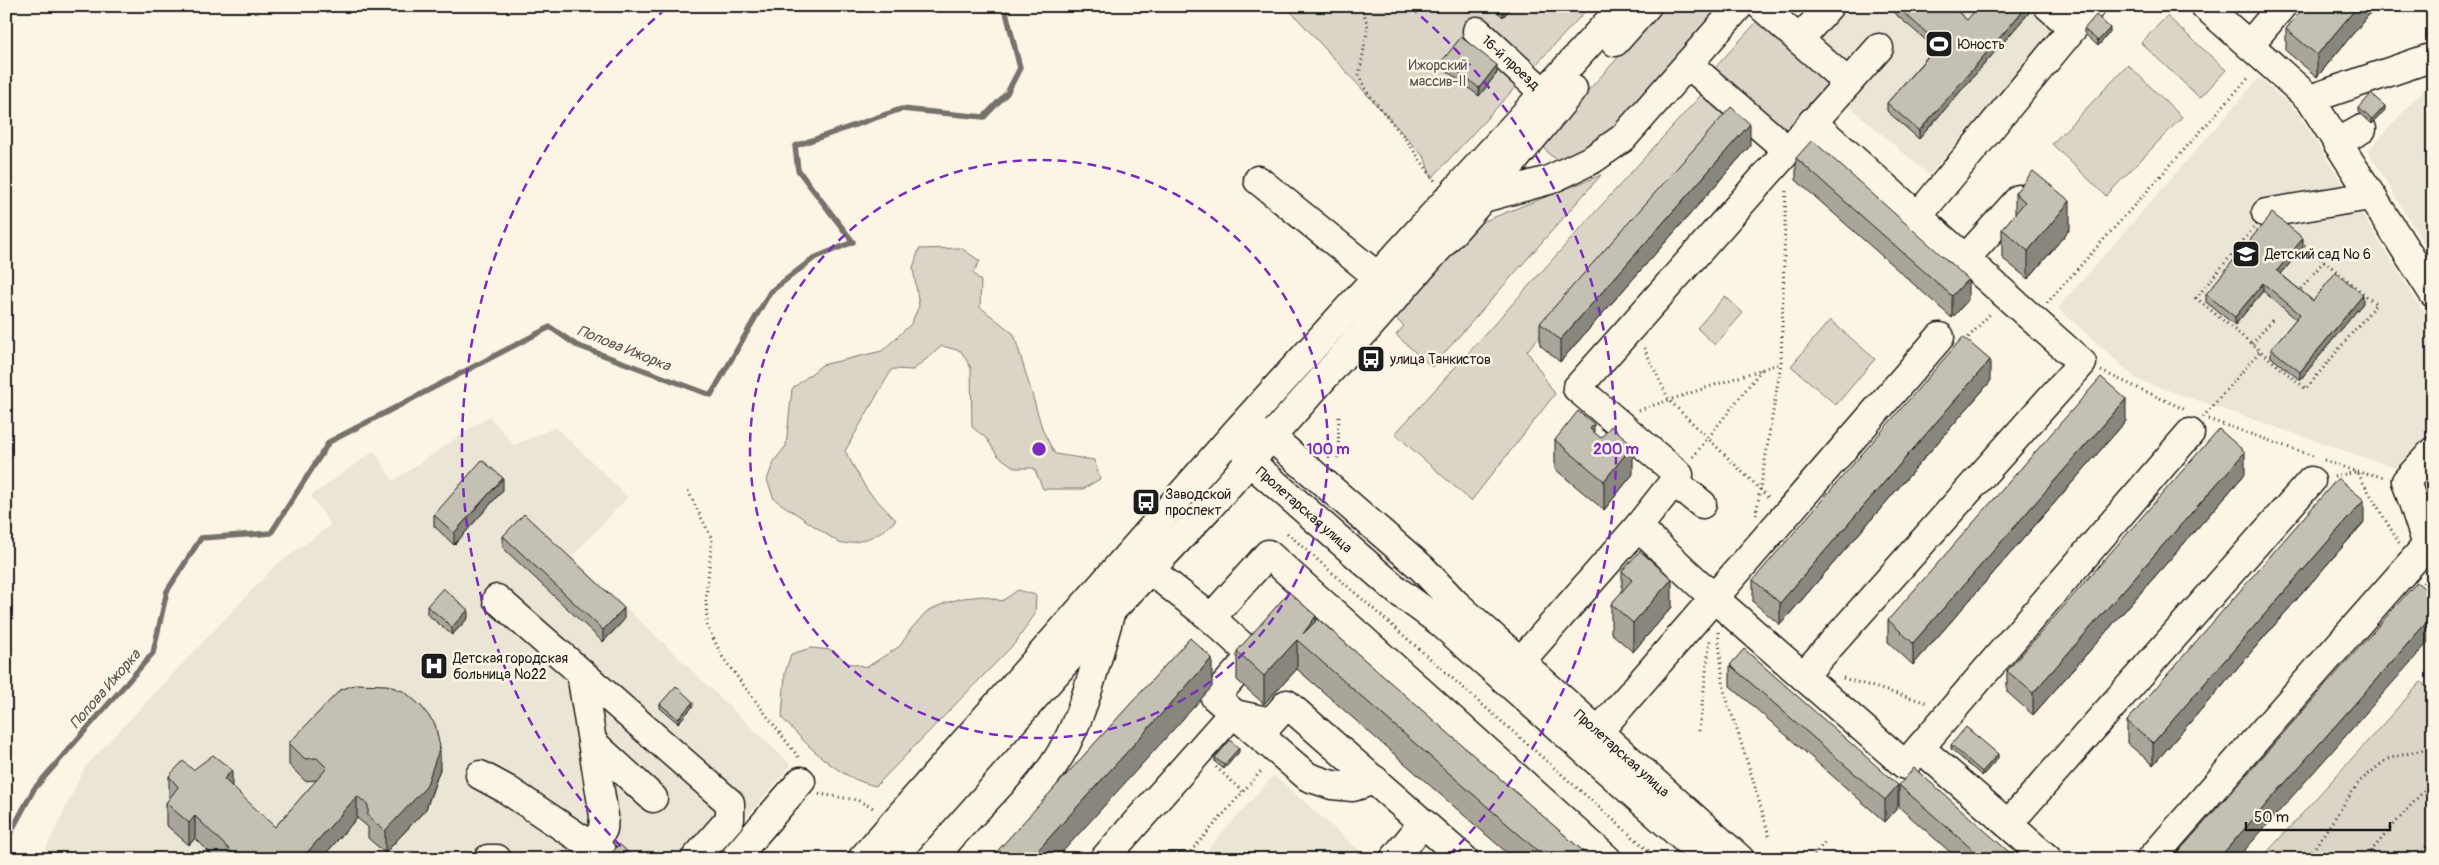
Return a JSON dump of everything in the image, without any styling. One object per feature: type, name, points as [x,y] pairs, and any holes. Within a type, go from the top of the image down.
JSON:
[{"type":"main road","points":[[862,859],[1237,431],[1622,6]]},
{"type":"main road","points":[[891,859],[1483,198],[1559,105],[1648,6]]},
{"type":"main road","points":[[1483,198],[1550,180],[1593,159],[1623,138],[1739,6]]},
{"type":"main road","points":[[1761,6],[1848,83]]},
{"type":"main road","points":[[1799,40],[1829,6]]},
{"type":"main road","points":[[2048,6],[2073,28]]},
{"type":"main road","points":[[1918,216],[2091,6]]},
{"type":"main road","points":[[2205,6],[2310,99],[2433,293]]},
{"type":"main road","points":[[2257,52],[2282,6]]},
{"type":"main road","name":"16-й проезд","points":[[1477,31],[1544,93]]},
{"type":"main road","points":[[1702,504],[1677,478],[1613,419],[1576,388],[1879,48]]},
{"type":"main road","points":[[2310,99],[2433,57]]},
{"type":"main road","points":[[1688,64],[1787,150]]},
{"type":"main road","points":[[1807,672],[2082,363],[1812,122]]},
{"type":"main road","points":[[2337,144],[2362,129]]},
{"type":"main road","points":[[1258,180],[1377,276]]},
{"type":"main road","points":[[2266,213],[2370,196]]},
{"type":"main road","points":[[1965,259],[2019,200]]},
{"type":"main road","points":[[1598,732],[1940,337]]},
{"type":"main road","points":[[1237,431],[1270,436]]},
{"type":"main road","name":"Пролетарская улица","points":[[1237,431],[1249,461],[1399,592],[1440,622],[1707,859]]},
{"type":"main road","points":[[1638,527],[1715,599],[1807,672],[1905,765],[2190,433]]},
{"type":"main road","name":"Пролетарская улица","points":[[1270,436],[1422,568],[1455,603],[1740,859]]},
{"type":"main road","points":[[2151,859],[2424,553],[2406,481],[2433,451]]},
{"type":"main road","points":[[1520,662],[1638,527],[1677,478]]},
{"type":"main road","points":[[2008,824],[2311,481]]},
{"type":"main road","points":[[1211,618],[1268,554],[1607,859]]},
{"type":"main road","points":[[1150,570],[1211,618],[1252,655],[1215,697],[1308,777],[1332,785],[1353,787],[1375,780]]},
{"type":"main road","points":[[497,599],[730,803],[730,819],[695,859]]},
{"type":"main road","points":[[970,859],[1044,777],[1060,755],[1073,730],[1112,611]]},
{"type":"main road","points":[[480,775],[506,789],[596,853],[604,816],[581,673]]},
{"type":"main road","points":[[1233,713],[1271,722],[1287,704],[1464,859]]},
{"type":"main road","points":[[1104,859],[1233,713]]},
{"type":"main road","points":[[592,742],[653,798]]},
{"type":"main road","points":[[1920,748],[2048,859]]},
{"type":"main road","points":[[734,859],[795,787]]},
{"type":"main road","points":[[1394,859],[1423,823]]},
{"type":"main road","points":[[488,859],[497,859]]},
{"type":"path","points":[[1362,6],[1368,27],[1359,76],[1366,92],[1407,141],[1439,186]]},
{"type":"path","points":[[2033,319],[2257,52]]},
{"type":"path","points":[[1755,516],[1781,363],[1787,150]]},
{"type":"path","points":[[2266,213],[2324,261],[2376,304],[2306,389],[2196,298],[2266,213]]},
{"type":"path","points":[[2301,289],[2324,261]]},
{"type":"path","points":[[1940,337],[1957,350],[2007,296]]},
{"type":"path","points":[[2252,344],[2274,318]]},
{"type":"path","points":[[1633,324],[1669,400],[1707,440],[1787,515]]},
{"type":"path","points":[[2213,406],[2260,352]]},
{"type":"path","points":[[1613,419],[1781,363]]},
{"type":"path","points":[[2082,363],[2203,418],[2357,472],[2406,481]]},
{"type":"path","points":[[1677,478],[1762,369]]},
{"type":"path","points":[[1338,414],[1338,458]]},
{"type":"path","points":[[2357,472],[2424,553],[2433,599]]},
{"type":"path","points":[[688,491],[712,539],[706,597],[707,626],[723,658],[801,762],[795,787],[814,794],[857,800],[878,811]]},
{"type":"path","points":[[1287,532],[1658,859]]},
{"type":"path","points":[[1715,599],[1724,690],[1754,780],[1770,839]]},
{"type":"path","points":[[1700,731],[1710,637]]},
{"type":"path","points":[[1807,672],[1952,710]]},
{"type":"path","points":[[2307,859],[2359,782],[2387,759],[2433,747]]},
{"type":"path","points":[[1198,752],[1243,792]]},
{"type":"path","points":[[1184,859],[1278,753]]},
{"type":"path","points":[[2364,859],[2426,788],[2433,773]]},
{"type":"path","points":[[2416,859],[2433,839]]},
{"type":"path","points":[[1811,859],[1825,842]]},
{"type":"shaded area","points":[[1818,6],[2076,6],[1929,175],[1782,48]]},
{"type":"shaded area","name":"Детский сад № 6","points":[[2259,78],[2296,110],[2433,327],[2433,427],[2396,468],[2138,380],[2058,308]]},
{"type":"shaded area","points":[[2433,79],[2433,259],[2368,151]]},
{"type":"shaded area","name":"Детская городская больница №22","points":[[489,416],[514,445],[556,427],[628,497],[572,556],[791,765],[711,859],[41,859],[85,767],[275,566],[331,525],[311,496],[374,451],[393,481]]},
{"type":"shaded area","points":[[1274,775],[1369,859],[1199,859]]},
{"type":"green space","name":"Ижорский массив-II","points":[[1286,6],[1590,6],[1431,179],[1425,158]]},
{"type":"green space","points":[[1665,6],[1726,6],[1608,134],[1587,149],[1560,161],[1550,155],[1544,147],[1545,138]]},
{"type":"green space","points":[[1762,16],[1838,85],[1790,139],[1713,70]]},
{"type":"green space","points":[[2167,16],[2226,70],[2200,98],[2141,43]]},
{"type":"green space","points":[[2128,65],[2182,117],[2106,196],[2052,144]]},
{"type":"green space","points":[[1701,95],[1728,119],[1527,351],[1555,394],[1471,501],[1395,434]]},
{"type":"green space","points":[[1601,175],[1432,367],[1396,335],[1404,326],[1395,318],[1477,224]]},
{"type":"green space","points":[[961,248],[980,261],[973,273],[981,281],[980,307],[1014,334],[1043,431],[1055,454],[1094,460],[1100,479],[1083,489],[1043,489],[1034,468],[1015,468],[997,455],[987,439],[972,427],[971,368],[961,351],[942,346],[913,370],[892,369],[845,451],[867,490],[896,520],[871,537],[857,542],[841,544],[774,499],[767,480],[774,461],[786,446],[792,389],[822,365],[882,351],[911,324],[919,306],[913,268],[919,249]]},
{"type":"green space","points":[[1725,296],[1743,313],[1715,345],[1697,328]]},
{"type":"green space","points":[[1830,320],[1875,359],[1836,405],[1791,366]]},
{"type":"green space","points":[[1018,590],[1036,595],[1035,614],[1016,642],[876,786],[862,782],[836,768],[813,750],[782,718],[785,673],[791,654],[811,648],[832,650],[848,663],[867,667],[900,646],[911,629],[926,612],[945,603],[963,598],[983,596],[1002,601]]},
{"type":"green space","points":[[2421,682],[2433,692],[2433,859],[2261,859]]},
{"type":"building","points":[[1896,6],[1951,6],[1967,20],[1979,6],[2027,6],[1919,131],[1887,103],[1939,44]]},
{"type":"building","points":[[2305,6],[2358,6],[2317,55],[2286,29]]},
{"type":"building","points":[[2096,15],[2110,28],[2098,41],[2084,29]]},
{"type":"building","points":[[1461,37],[1497,65],[1479,88],[1443,60]]},
{"type":"building","points":[[2371,94],[2385,106],[2372,120],[2359,108]]},
{"type":"building","points":[[1731,107],[1750,124],[1560,340],[1540,323]]},
{"type":"building","points":[[1812,140],[1968,279],[1952,296],[1796,158]]},
{"type":"building","points":[[2033,171],[2070,201],[2028,251],[2002,229],[2025,202],[2015,193]]},
{"type":"building","points":[[2272,213],[2303,238],[2277,271],[2313,301],[2336,272],[2363,295],[2300,372],[2271,349],[2300,314],[2263,283],[2235,317],[2206,294]]},
{"type":"building","points":[[1963,337],[1990,360],[1780,603],[1753,580]]},
{"type":"building","points":[[2101,377],[2126,399],[1913,643],[1888,620]]},
{"type":"building","points":[[1578,411],[1594,424],[1590,429],[1601,438],[1611,426],[1633,445],[1604,481],[1555,440]]},
{"type":"building","points":[[2219,429],[2245,452],[2033,693],[2007,671]]},
{"type":"building","points":[[482,460],[503,478],[454,533],[434,515]]},
{"type":"building","points":[[2338,478],[2364,500],[2153,743],[2127,721]]},
{"type":"building","points":[[524,514],[624,608],[603,630],[503,536]]},
{"type":"building","points":[[1640,551],[1672,579],[1633,623],[1611,604],[1632,580],[1622,571]]},
{"type":"building","points":[[2417,582],[2433,596],[2433,615],[2218,859],[2172,859]]},
{"type":"building","points":[[443,588],[468,610],[452,627],[427,606]]},
{"type":"building","points":[[1289,592],[1316,616],[1303,634],[1318,619],[1592,859],[1547,859],[1297,640],[1264,676],[1237,651]]},
{"type":"building","points":[[1190,638],[1212,658],[1030,859],[990,859]]},
{"type":"building","points":[[1744,649],[1898,785],[1885,800],[1730,665]]},
{"type":"building","points":[[357,684],[387,685],[405,692],[421,706],[435,724],[440,747],[426,787],[385,831],[368,816],[368,805],[357,796],[304,856],[307,859],[233,859],[236,856],[195,816],[189,823],[166,803],[178,787],[169,776],[183,761],[193,770],[213,755],[232,770],[224,779],[275,827],[327,768],[317,758],[305,759],[289,743],[340,690]]},
{"type":"building","points":[[676,686],[693,702],[678,719],[660,704]]},
{"type":"building","points":[[1966,727],[1998,754],[1982,772],[1951,745]]},
{"type":"building","points":[[1230,740],[1239,748],[1224,765],[1215,758]]},
{"type":"building","points":[[1914,768],[2017,859],[1983,859],[1899,785]]},
{"type":"building","points":[[619,844],[636,859],[607,859]]},
{"type":"waterway","name":"Попова Ижорка","points":[[6,841],[34,789],[153,653],[167,591],[201,538],[271,533],[329,442],[550,327],[576,345],[711,395],[770,292],[814,258],[853,242],[798,170],[795,146],[901,109],[984,117],[1007,93],[1020,68],[1006,12],[1008,6]]},
{"type":"place","name":"Юность","points":[[1939,44]]},
{"type":"place","name":"Детский сад № 6","points":[[2246,254]]},
{"type":"place","name":"улица Танкистов","points":[[1371,359]]},
{"type":"place","name":"Заводской проспект","points":[[1146,502]]},
{"type":"place","name":"Детская городская больница №22","points":[[434,666]]}]
